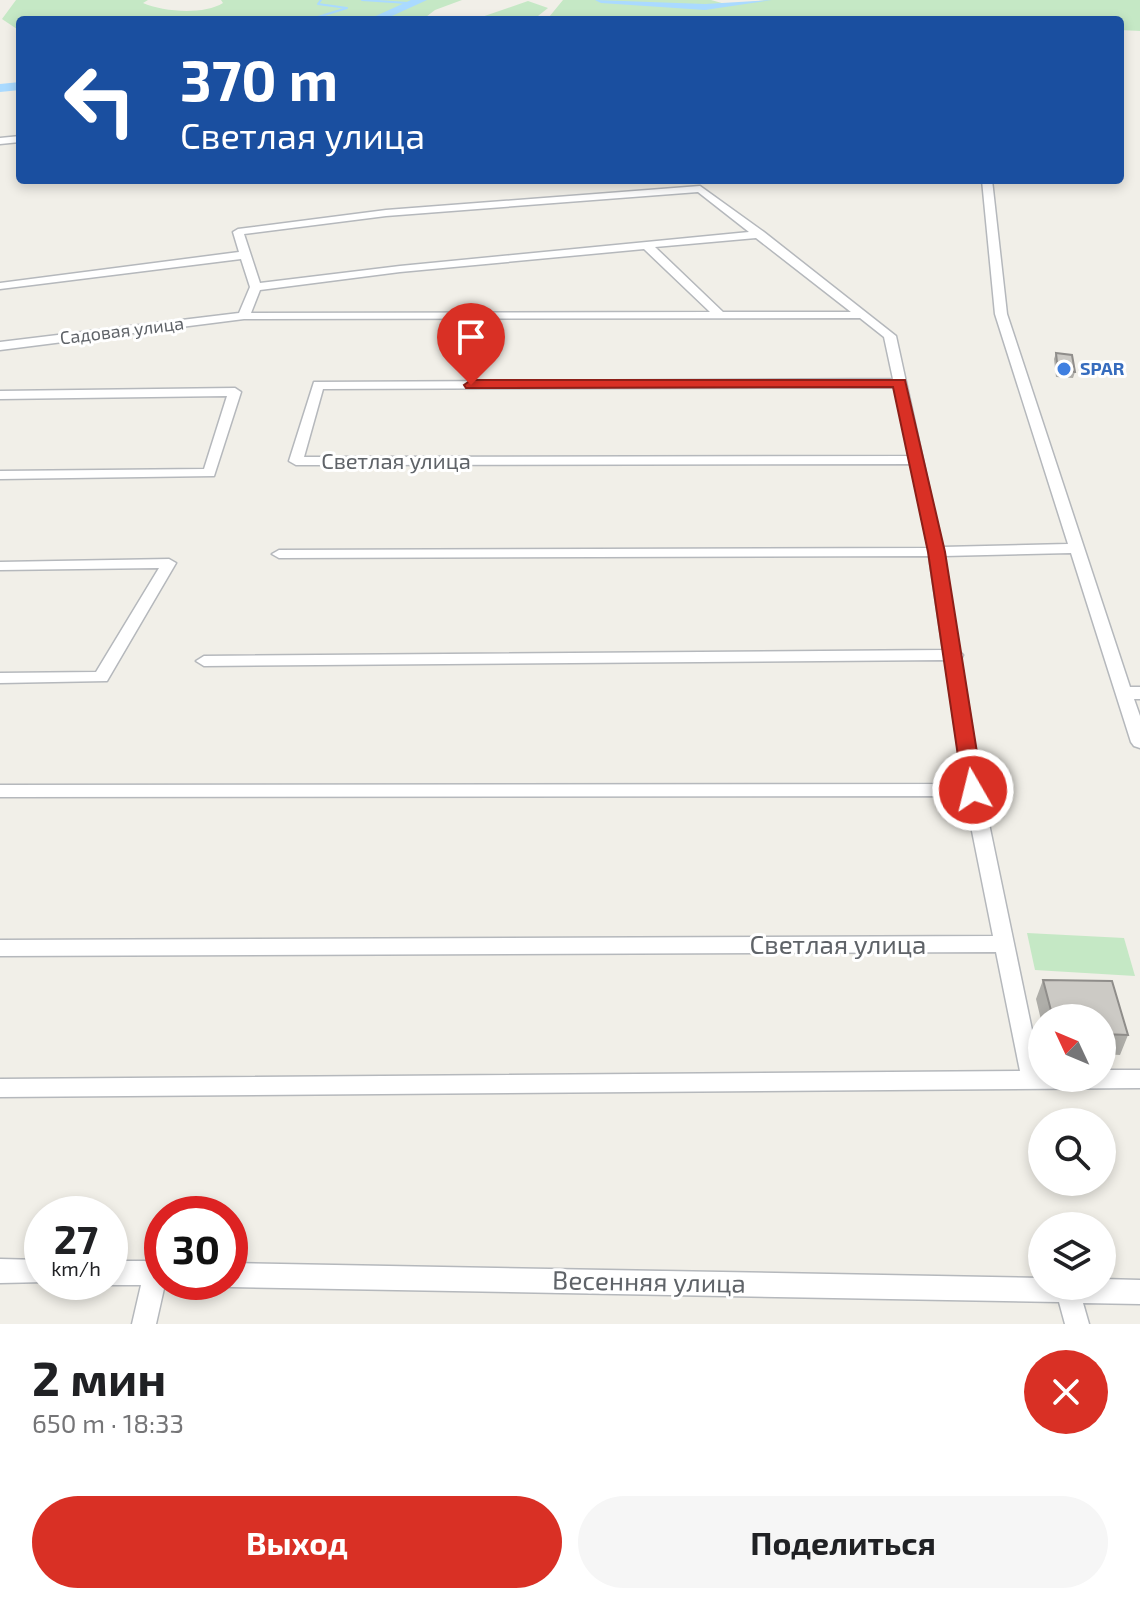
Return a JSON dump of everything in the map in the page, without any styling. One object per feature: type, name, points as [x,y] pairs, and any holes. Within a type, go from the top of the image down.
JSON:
[{"type":"street","points":[[987,184],[999,306],[1077,548],[1132,693],[1140,742]]},
{"type":"street","points":[[862,315],[244,316],[256,287],[238,232],[386,213],[700,189],[890,336],[936,552],[955,655],[973,790],[1028,1059]]},
{"type":"street","points":[[256,287],[400,269],[760,234]]},
{"type":"street","points":[[646,245],[720,315]]},
{"type":"street","points":[[0,286],[244,255]]},
{"type":"street","name":"Садовая улица","points":[[0,346],[244,316]]},
{"type":"street","name":"Светлая улица","points":[[900,383],[318,385],[296,461],[916,460]]},
{"type":"street","points":[[0,395],[235,392],[209,473],[0,475]]},
{"type":"street","points":[[279,554],[936,552],[1077,548]]},
{"type":"street","points":[[0,566],[169,563],[101,677],[0,678]]},
{"type":"street","points":[[204,661],[955,655]]},
{"type":"street","points":[[0,791],[973,790]]},
{"type":"street","name":"Светлая улица","points":[[0,948],[1004,944]]},
{"type":"street","points":[[0,1088],[1028,1078]]},
{"type":"street","points":[[1116,1079],[1140,1079]]},
{"type":"street","points":[[0,1271],[24,1272]]},
{"type":"street","name":"Весенняя улица","points":[[248,1275],[1028,1289]]},
{"type":"street","name":"Весенняя улица","points":[[1116,1291],[1140,1292]]},
{"type":"street","points":[[144,1324],[151,1300]]},
{"type":"street","points":[[1071,1300],[1077,1324]]},
{"type":"green space","points":[[16,0],[148,0],[143,3],[183,11],[215,7],[223,3],[221,0],[462,0],[427,16],[16,16],[16,28],[2,19]]},
{"type":"green space","points":[[563,0],[711,0],[729,5],[766,0],[1140,0],[1140,31],[1124,30],[1124,16],[550,16]]},
{"type":"green space","points":[[528,1],[548,8],[538,16],[485,16]]},
{"type":"green space","points":[[1027,933],[1124,938],[1135,976],[1035,970]]},
{"type":"building","points":[[1056,353],[1072,355],[1075,372],[1058,371]]},
{"type":"building","points":[[1043,980],[1112,981],[1128,1035],[1116,1035],[1116,1004],[1049,1004]]},
{"type":"waterway","points":[[321,0],[318,4],[347,8],[321,16]]},
{"type":"waterway","points":[[362,0],[408,3]]},
{"type":"waterway","points":[[383,16],[421,0]]},
{"type":"waterway","points":[[601,0],[705,7],[766,0]]},
{"type":"waterway","points":[[0,88],[16,86]]},
{"type":"place","name":"SPAR","points":[[1064,369]]},
{"type":"route","points":[[471,385],[900,383],[955,655],[973,790]]}]
